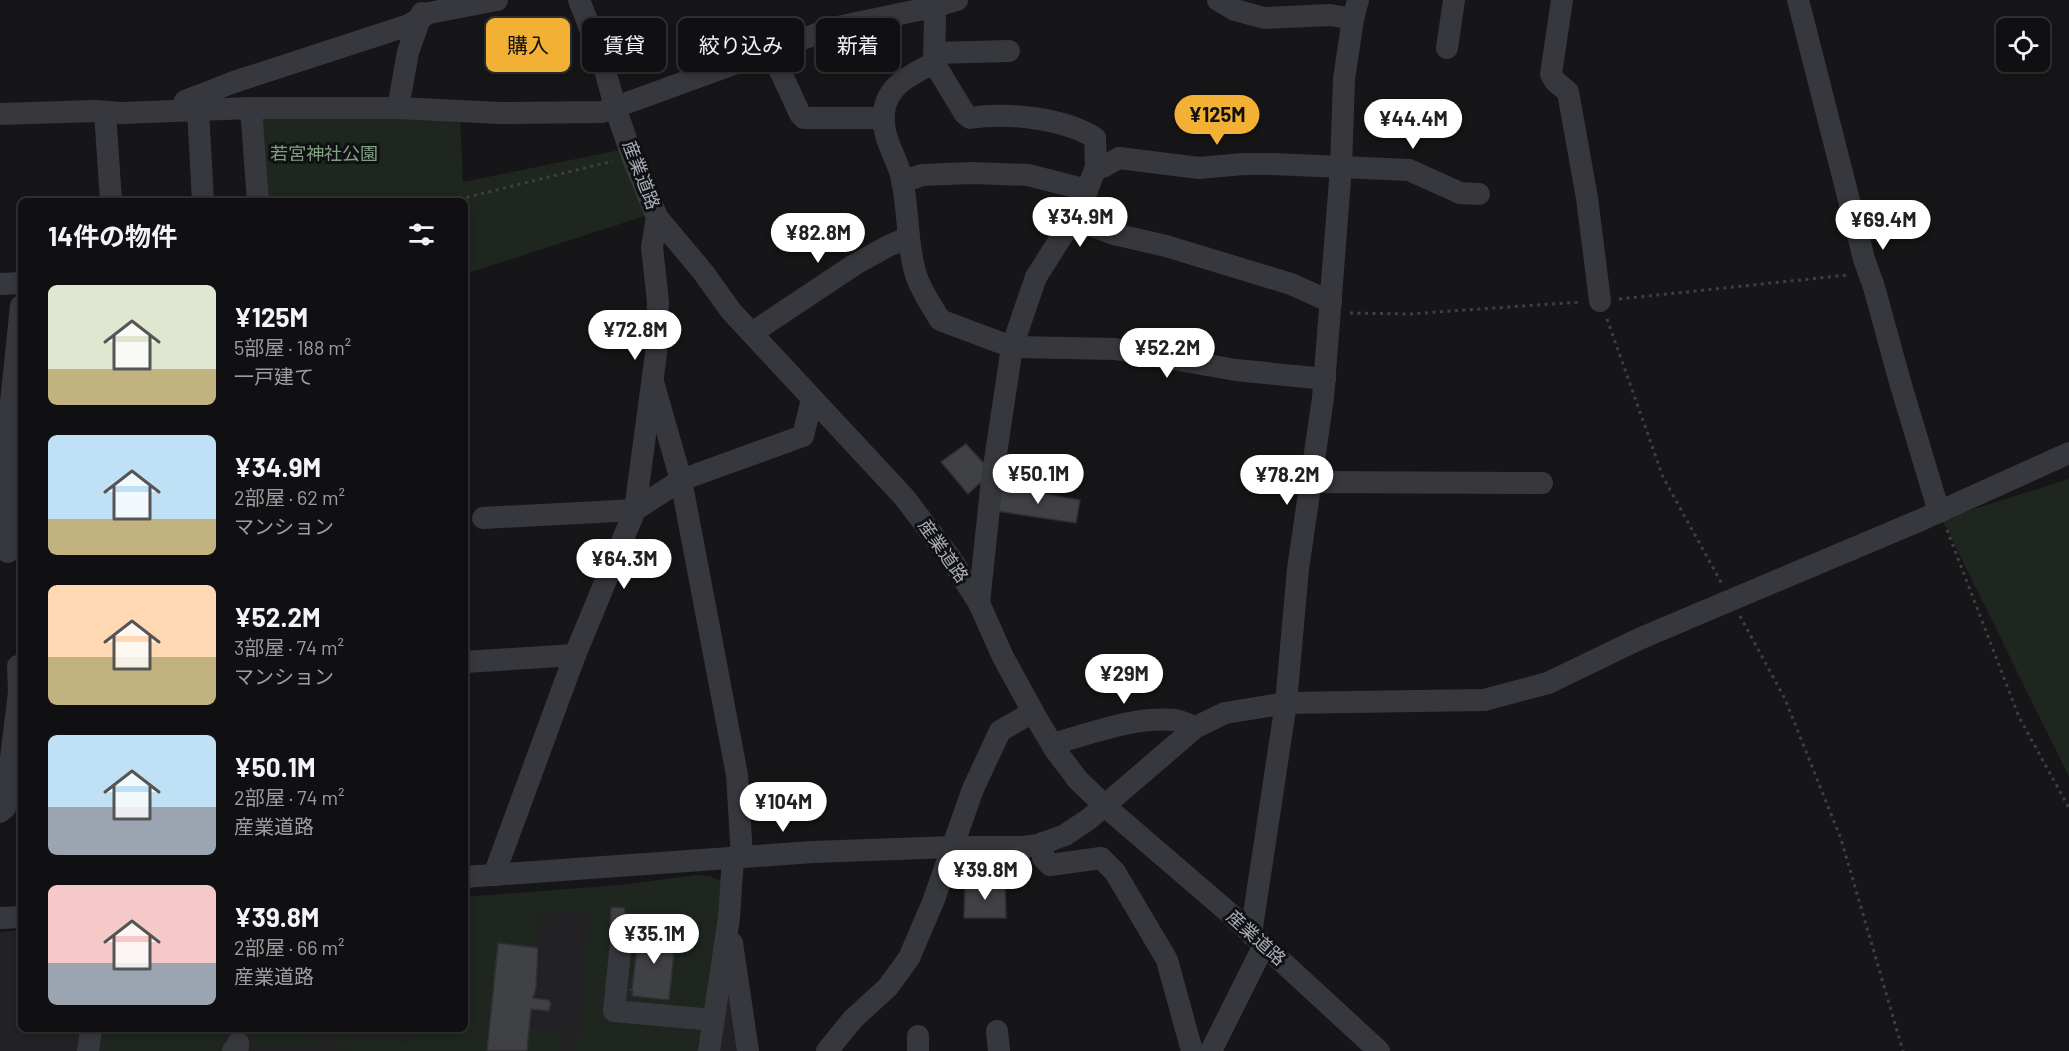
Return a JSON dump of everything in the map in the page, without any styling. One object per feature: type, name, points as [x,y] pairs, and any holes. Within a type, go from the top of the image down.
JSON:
[{"type":"street","points":[[424,8],[443,10],[497,0]]},
{"type":"street","name":"産業道路","points":[[579,0],[603,62],[632,156],[657,217],[731,310],[904,496],[951,559],[979,603],[1003,657],[1033,712],[1052,744],[1078,780],[1379,1051]]},
{"type":"street","points":[[1211,1051],[1258,940],[1287,703],[1298,569],[1325,379],[1341,167],[1344,79],[1355,10],[1330,15],[1264,18],[1235,10],[1218,0]]},
{"type":"street","points":[[1447,48],[1454,0]]},
{"type":"street","points":[[1562,0],[1551,74],[1555,81],[1569,92],[1587,198],[1600,301]]},
{"type":"street","points":[[1798,0],[1868,273],[1939,512]]},
{"type":"street","points":[[804,39],[833,28],[945,3]]},
{"type":"street","points":[[945,3],[935,18],[934,58],[965,114],[970,118],[1017,116],[1060,124],[1095,138],[1096,167],[1087,190],[1073,219],[1036,277],[1012,347],[992,480],[979,603]]},
{"type":"street","points":[[398,108],[408,52],[424,8]]},
{"type":"street","points":[[203,198],[190,110],[185,101],[201,93],[410,25],[424,8]]},
{"type":"street","points":[[1009,51],[934,58],[898,83],[889,95],[884,113],[886,138],[901,174],[909,237],[917,276],[940,320],[1012,347],[1115,350],[1236,370],[1325,379]]},
{"type":"street","points":[[0,114],[122,113],[251,108],[602,112],[712,72]]},
{"type":"street","points":[[781,72],[804,118],[884,118]]},
{"type":"street","points":[[251,108],[258,198]]},
{"type":"street","points":[[105,112],[111,198]]},
{"type":"street","points":[[1096,167],[1102,167],[1119,158],[1199,168],[1243,164],[1409,170],[1460,193],[1479,194]]},
{"type":"street","points":[[902,182],[922,175],[972,173],[1028,175],[1087,190]]},
{"type":"street","points":[[494,875],[575,655],[635,510],[653,382],[658,302],[652,247],[657,217]]},
{"type":"street","points":[[1073,219],[1114,234],[1166,246],[1291,284],[1330,307]]},
{"type":"street","points":[[752,333],[854,265],[909,237]]},
{"type":"street","points":[[0,284],[18,283]]},
{"type":"street","points":[[10,552],[5,421],[18,328]]},
{"type":"street","points":[[653,382],[681,480],[737,776],[737,857],[709,1051]]},
{"type":"street","points":[[483,518],[635,510],[681,480],[803,436],[812,399]]},
{"type":"street","points":[[468,878],[737,857],[953,847],[1023,847],[1043,843],[1065,835],[1106,807],[1160,757],[1196,728],[1225,713],[1287,703],[1484,700],[1548,683],[1639,639],[1939,512],[2069,453]]},
{"type":"street","points":[[1311,482],[1542,483]]},
{"type":"street","points":[[468,662],[575,655]]},
{"type":"street","points":[[13,663],[18,684]]},
{"type":"street","points":[[2,798],[18,704]]},
{"type":"street","points":[[827,1051],[853,1019],[888,987],[909,958],[933,902],[973,789],[1000,731],[1033,712]]},
{"type":"street","points":[[1052,744],[1110,728],[1154,720],[1176,720],[1196,728]]},
{"type":"street","points":[[1043,843],[1043,858],[1050,865],[1101,858],[1115,872],[1167,960],[1192,1051]]},
{"type":"street","points":[[0,918],[18,917]]},
{"type":"street","points":[[729,918],[748,1051]]},
{"type":"street","points":[[621,942],[614,1011],[713,1020]]},
{"type":"street","points":[[88,1051],[91,1032]]},
{"type":"path","points":[[464,198],[632,156]]},
{"type":"path","points":[[1330,307],[1409,314],[1600,301],[1868,273]]},
{"type":"path","points":[[1600,301],[1663,477],[1785,699],[1841,839],[1903,1051]]},
{"type":"path","points":[[1939,512],[2019,717],[2069,808]]},
{"type":"shaded area","points":[[697,875],[712,876],[741,1051],[0,1051],[0,932],[18,930],[18,1032],[468,1032],[468,897],[621,885]]},
{"type":"green space","name":"若宮神社公園","points":[[262,105],[460,113],[463,182],[625,149],[651,214],[468,273],[468,198],[262,198]]},
{"type":"green space","points":[[2069,479],[2069,777],[1942,519]]},
{"type":"green space","points":[[697,875],[721,880],[724,890],[703,1051],[571,1051],[578,1045],[590,914],[554,911],[540,915],[538,948],[498,944],[487,1051],[334,1050],[331,1045],[334,1035],[409,1041],[410,1032],[468,1032],[468,897],[621,885]],"holes":[[[658,926],[662,928],[661,934],[675,935],[669,1000],[633,996],[633,991],[629,990],[632,989],[638,941],[631,940],[632,936],[638,937],[639,933],[657,935]]]},
{"type":"green space","points":[[529,1029],[560,1033],[563,1038],[562,1051],[527,1051]]},
{"type":"green space","points":[[96,1032],[226,1032],[227,1046],[218,1051],[97,1051]]},
{"type":"green space","points":[[244,1032],[297,1032],[314,1034],[316,1044],[311,1048],[245,1043]]},
{"type":"building","points":[[966,444],[992,472],[968,494],[941,462]]},
{"type":"building","points":[[1001,486],[1080,500],[1076,523],[997,511]]},
{"type":"building","points":[[965,884],[1005,884],[1006,918],[964,918]]},
{"type":"building","points":[[611,907],[625,908],[623,931],[610,930]]},
{"type":"building","points":[[658,926],[662,929],[661,934],[676,935],[669,1000],[632,996],[633,991],[629,990],[632,989],[638,941],[631,940],[632,936],[638,937],[638,933],[657,935]]},
{"type":"building","points":[[498,943],[538,948],[536,988],[533,998],[549,1000],[551,1004],[549,1011],[531,1009],[527,1051],[487,1051]]}]
